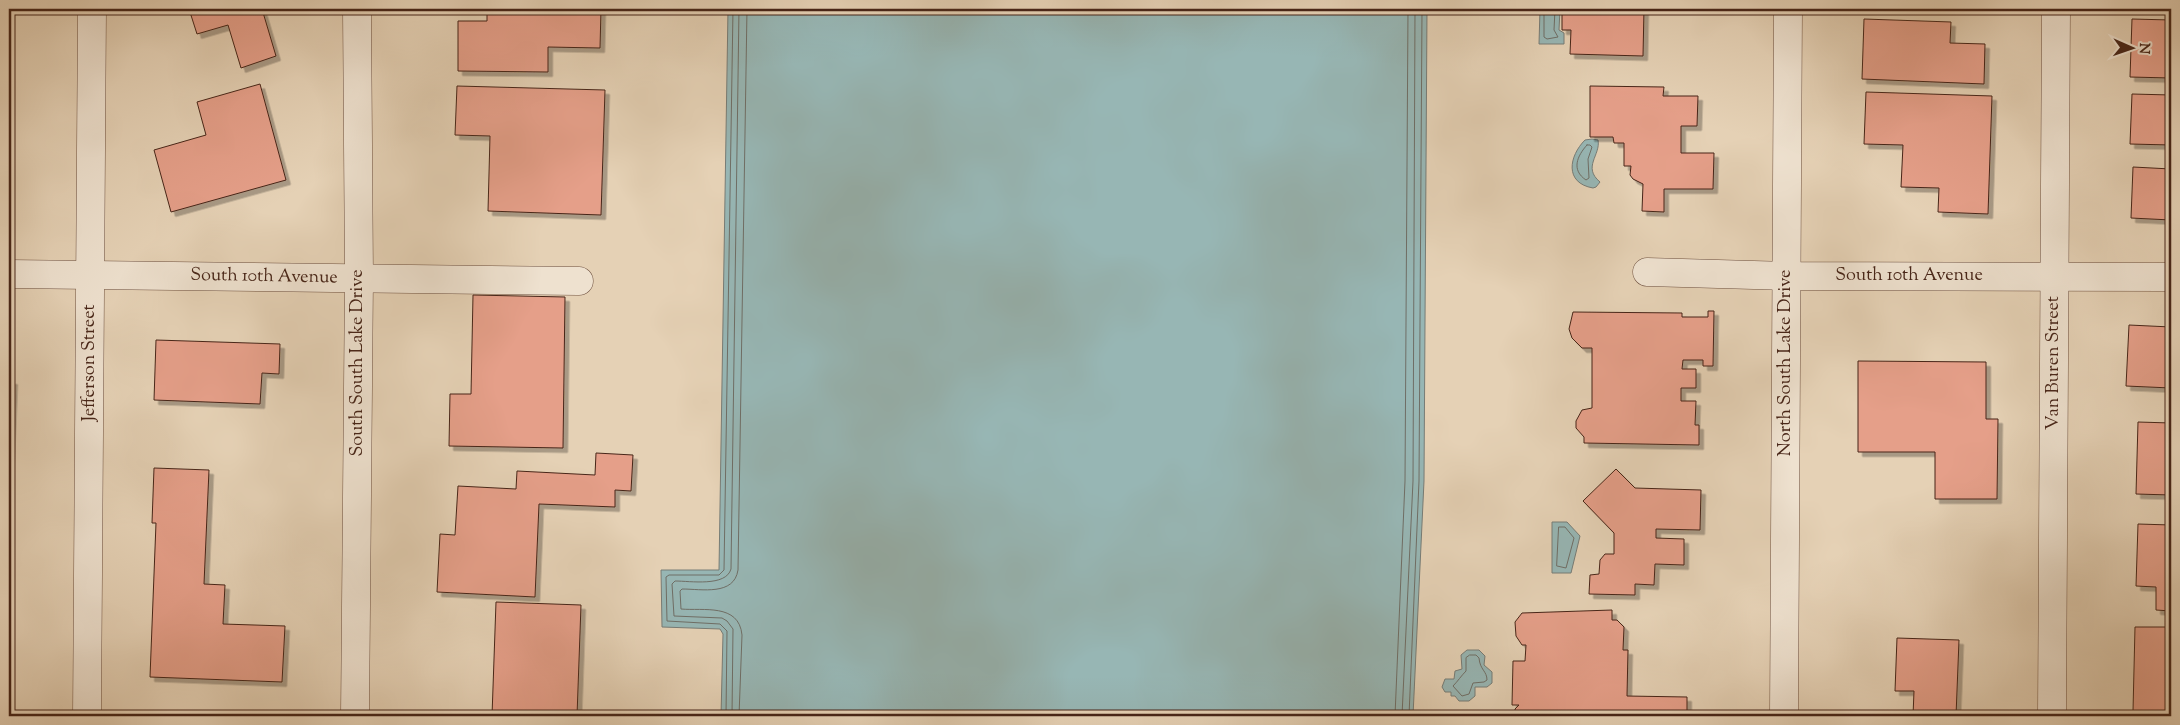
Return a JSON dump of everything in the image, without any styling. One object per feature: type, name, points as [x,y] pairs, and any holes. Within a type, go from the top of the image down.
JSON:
[{"type":"street","name":"Jefferson Street","points":[[87,716],[92,9]]},
{"type":"street","name":"South South Lake Drive","points":[[355,716],[359,278],[357,9]]},
{"type":"street","name":"North South Lake Drive","points":[[1784,716],[1788,9]]},
{"type":"street","name":"Van Buren Street","points":[[2052,716],[2056,9]]},
{"type":"street","name":"South 10th Avenue","points":[[1647,272],[1787,276],[2171,276]]},
{"type":"street","name":"South 10th Avenue","points":[[9,274],[579,281]]},
{"type":"water","points":[[728,9],[1427,9],[1424,481],[1413,716],[721,716],[723,634],[720,629],[662,627],[661,570],[719,570]]},
{"type":"water","points":[[1540,9],[1560,9],[1559,30],[1564,33],[1564,44],[1539,44]]},
{"type":"water","points":[[1585,140],[1598,140],[1592,166],[1595,177],[1600,182],[1593,188],[1577,181],[1572,168],[1575,154],[1580,146]]},
{"type":"water","points":[[1552,522],[1567,522],[1580,536],[1571,573],[1552,573]]},
{"type":"water","points":[[1467,650],[1479,650],[1485,656],[1484,665],[1492,672],[1492,683],[1487,687],[1475,687],[1475,696],[1469,701],[1459,701],[1455,696],[1451,696],[1451,692],[1445,692],[1442,687],[1445,679],[1454,679],[1455,671],[1462,669],[1461,655]]},
{"type":"building","points":[[189,9],[262,9],[276,56],[241,68],[228,25],[197,34]]},
{"type":"building","points":[[487,9],[601,9],[600,48],[548,47],[548,72],[458,71],[458,21],[487,21]]},
{"type":"building","points":[[1562,9],[1644,9],[1643,56],[1570,54],[1571,30],[1562,30]]},
{"type":"building","points":[[1864,19],[1951,22],[1950,43],[1985,44],[1984,84],[1862,79]]},
{"type":"building","points":[[2132,19],[2171,20],[2171,78],[2130,77]]},
{"type":"building","points":[[260,84],[286,180],[171,212],[154,150],[206,135],[197,102]]},
{"type":"building","points":[[457,86],[605,90],[601,215],[488,211],[490,136],[455,135]]},
{"type":"building","points":[[1590,86],[1664,87],[1663,96],[1698,96],[1697,126],[1681,126],[1681,153],[1714,153],[1713,189],[1664,189],[1664,212],[1642,211],[1643,184],[1633,179],[1630,175],[1631,166],[1624,166],[1624,143],[1614,143],[1613,137],[1590,137]]},
{"type":"building","points":[[1866,92],[1992,96],[1988,214],[1938,212],[1939,188],[1901,187],[1903,145],[1864,144]]},
{"type":"building","points":[[2132,94],[2171,95],[2171,145],[2130,144]]},
{"type":"building","points":[[2133,167],[2171,169],[2171,220],[2131,218]]},
{"type":"building","points":[[473,295],[565,297],[563,448],[449,446],[450,394],[471,394]]},
{"type":"building","points":[[1708,311],[1714,311],[1713,366],[1703,366],[1703,360],[1683,360],[1682,369],[1696,369],[1696,388],[1681,388],[1681,401],[1696,401],[1695,425],[1699,425],[1699,445],[1584,443],[1584,437],[1576,428],[1576,421],[1582,410],[1592,408],[1592,348],[1582,348],[1572,338],[1569,329],[1573,312],[1682,313],[1682,317],[1708,317]]},
{"type":"building","points":[[2129,325],[2171,327],[2171,388],[2126,386]]},
{"type":"building","points":[[156,340],[280,344],[279,374],[262,373],[260,404],[154,400]]},
{"type":"building","points":[[1858,361],[1986,362],[1986,419],[1998,419],[1997,499],[1935,499],[1935,452],[1858,452]]},
{"type":"building","points":[[9,380],[13,380],[9,473]]},
{"type":"building","points":[[2138,422],[2171,423],[2171,495],[2136,494]]},
{"type":"building","points":[[596,453],[633,455],[631,491],[615,490],[615,507],[539,504],[535,597],[437,592],[440,534],[455,535],[458,486],[516,489],[517,471],[595,475]]},
{"type":"building","points":[[154,468],[209,470],[204,584],[225,585],[223,624],[285,626],[282,682],[150,677],[156,523],[152,523]]},
{"type":"building","points":[[1616,469],[1635,488],[1701,490],[1700,530],[1656,529],[1656,538],[1684,539],[1684,565],[1655,564],[1654,585],[1635,584],[1635,595],[1589,594],[1590,575],[1599,574],[1600,560],[1605,554],[1614,554],[1614,533],[1583,501]]},
{"type":"building","points":[[2138,524],[2171,525],[2171,611],[2156,610],[2156,587],[2136,586]]},
{"type":"building","points":[[496,602],[581,605],[577,716],[492,716]]},
{"type":"building","points":[[1612,610],[1612,620],[1617,620],[1624,627],[1623,650],[1628,650],[1627,696],[1687,697],[1687,716],[1515,716],[1515,709],[1519,705],[1512,705],[1513,661],[1525,661],[1526,645],[1522,645],[1516,636],[1515,622],[1522,613]]},
{"type":"building","points":[[2135,627],[2171,627],[2171,711],[2133,711]]},
{"type":"building","points":[[1897,638],[1959,640],[1956,716],[1913,716],[1914,691],[1895,691]]}]
